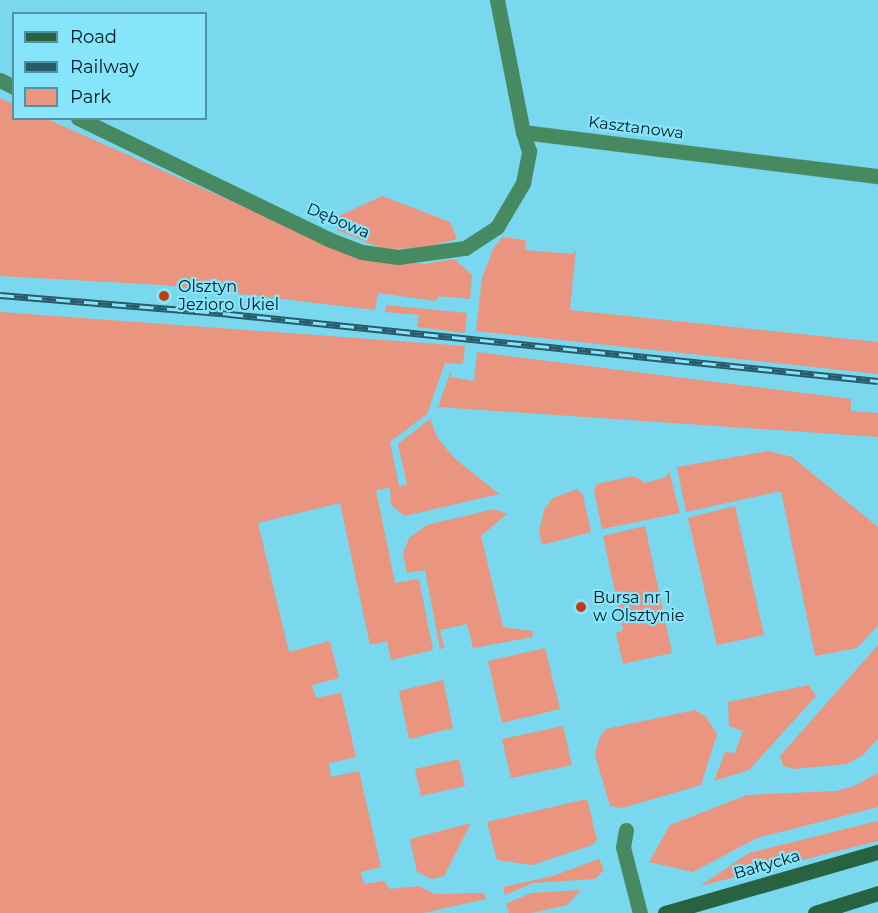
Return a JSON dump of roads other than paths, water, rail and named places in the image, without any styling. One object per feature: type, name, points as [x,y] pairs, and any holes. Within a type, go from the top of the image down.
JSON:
[{"type":"main road","name":"Bałtycka","points":[[665,913],[878,852]]},
{"type":"main road","points":[[815,913],[878,893]]},
{"type":"street","points":[[497,0],[524,132]]},
{"type":"street","name":"Dębowa","points":[[82,120],[324,237],[362,252],[398,257],[465,248],[492,232],[523,183],[529,151],[524,132]]},
{"type":"street","name":"Kasztanowa","points":[[524,132],[878,176]]},
{"type":"street","points":[[626,830],[623,847],[640,913]]},
{"type":"railway","points":[[0,295],[229,314],[878,381]]},
{"type":"place","name":"Olsztyn Jezioro Ukiel","points":[[164,296]]},
{"type":"place","name":"Bursa nr 1 w Olsztynie","points":[[581,607]]}]
